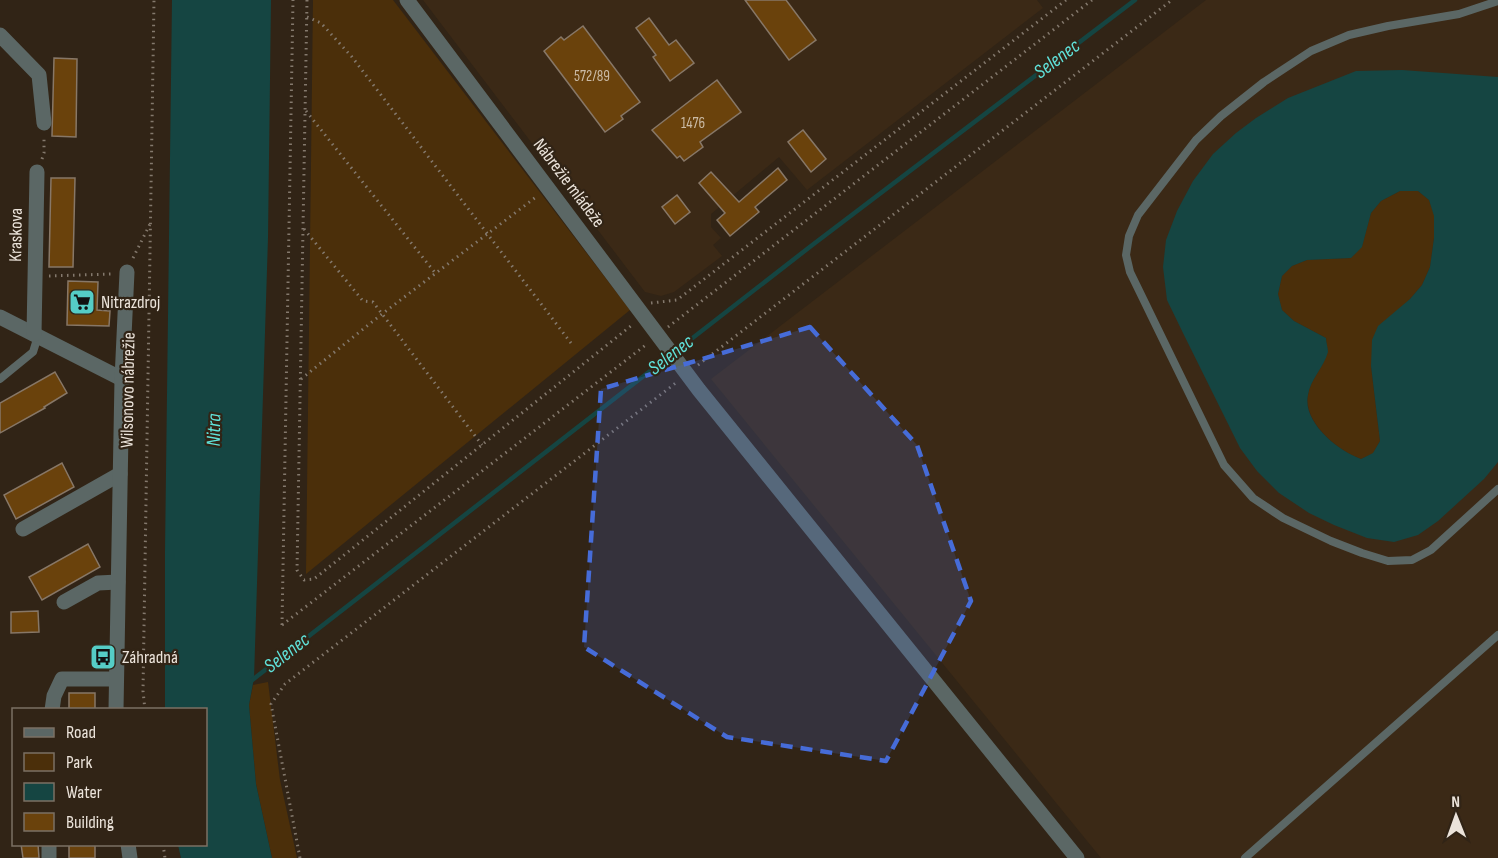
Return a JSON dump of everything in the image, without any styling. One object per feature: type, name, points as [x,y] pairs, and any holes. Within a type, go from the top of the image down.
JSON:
[{"type":"street","name":"Nábrežie mládeže","points":[[407,0],[699,390],[1077,858]]},
{"type":"street","points":[[0,35],[39,75],[44,123]]},
{"type":"street","name":"Kraskova","points":[[36,335],[37,172]]},
{"type":"street","name":"Wilsonovo nábrežie","points":[[116,708],[122,380],[127,272]]},
{"type":"street","points":[[0,317],[122,380]]},
{"type":"street","name":"Wilsonovo nábrežie","points":[[23,529],[120,474]]},
{"type":"street","points":[[64,602],[98,583],[118,582]]},
{"type":"street","points":[[52,708],[54,696],[62,679],[115,679]]},
{"type":"lane","points":[[1498,1],[1459,14],[1349,35],[1311,51],[1264,82],[1221,116],[1196,140],[1138,215],[1126,255],[1130,272],[1224,465],[1253,498],[1283,518],[1362,553],[1388,561],[1412,560],[1431,550],[1498,489]]},
{"type":"lane","points":[[0,379],[33,352],[36,335]]},
{"type":"lane","points":[[1245,858],[1498,635]]},
{"type":"path","name":"Wilsonovo nábrežie","points":[[145,708],[143,691],[154,0]]},
{"type":"path","points":[[293,0],[282,625],[1092,0]]},
{"type":"path","points":[[307,0],[297,570],[304,580],[314,579],[635,323],[636,305],[677,300],[1066,0]]},
{"type":"path","points":[[691,371],[1172,0]]},
{"type":"path","points":[[307,17],[321,23],[352,57],[572,343]]},
{"type":"path","points":[[305,110],[436,274]]},
{"type":"path","points":[[37,172],[44,153],[44,123]]},
{"type":"path","points":[[301,379],[382,314],[548,188]]},
{"type":"path","points":[[35,276],[102,275],[127,272],[151,222]]},
{"type":"path","points":[[303,228],[363,301],[373,302],[482,445]]},
{"type":"path","points":[[300,858],[272,704],[285,684],[681,378]]},
{"type":"highlighted area","points":[[810,327],[917,445],[971,601],[886,761],[727,737],[584,647],[601,389]]},
{"type":"shaded area","points":[[423,0],[1037,0],[1043,8],[807,190],[779,157],[711,214],[711,227],[721,238],[713,245],[722,256],[674,292],[661,296],[645,292]]},
{"type":"shaded area","points":[[1206,0],[1498,0],[1498,858],[1101,858],[711,379]]},
{"type":"green space","points":[[313,0],[393,0],[630,310],[306,574]]},
{"type":"green space","points":[[1400,191],[1418,191],[1429,200],[1435,216],[1430,267],[1422,285],[1410,299],[1371,366],[1380,441],[1373,454],[1361,459],[1333,442],[1324,434],[1311,415],[1308,395],[1311,384],[1325,358],[1326,338],[1294,321],[1282,310],[1278,294],[1282,276],[1292,266],[1307,260],[1351,258],[1362,246],[1371,213],[1381,201]]},
{"type":"green space","points":[[268,682],[280,780],[297,858],[272,858],[256,784],[249,705],[253,685]]},
{"type":"water","name":"Nitra","points":[[172,0],[271,0],[268,238],[254,678],[249,705],[256,784],[272,858],[181,858],[178,846],[207,846],[207,708],[165,708]]},
{"type":"water","points":[[1402,70],[1498,77],[1498,462],[1484,479],[1438,521],[1418,535],[1394,542],[1367,538],[1309,513],[1279,493],[1257,471],[1240,448],[1167,300],[1163,267],[1166,240],[1177,211],[1193,181],[1213,154],[1256,118],[1288,98],[1356,71]],"holes":[[[1400,191],[1418,191],[1429,200],[1434,216],[1430,267],[1422,285],[1410,299],[1378,326],[1372,340],[1371,366],[1380,441],[1373,453],[1361,459],[1342,449],[1316,425],[1308,405],[1308,395],[1311,384],[1328,352],[1326,338],[1294,321],[1282,310],[1278,294],[1282,276],[1292,266],[1307,260],[1351,258],[1362,247],[1371,213],[1381,201]]]},
{"type":"building","points":[[745,0],[786,0],[816,40],[789,60]]},
{"type":"building","points":[[649,18],[669,45],[676,40],[694,63],[670,81],[653,57],[656,55],[636,28]]},
{"type":"building","points":[[583,26],[640,102],[621,116],[623,119],[605,132],[544,51],[561,37],[564,40]]},
{"type":"building","points":[[54,58],[77,59],[76,137],[52,136]]},
{"type":"building","points":[[717,80],[741,112],[700,142],[703,147],[684,161],[680,156],[677,158],[652,130]]},
{"type":"building","points":[[803,130],[826,159],[811,172],[788,142]]},
{"type":"building","points":[[778,168],[787,180],[755,207],[759,212],[730,236],[717,220],[725,213],[699,183],[711,172],[739,202]]},
{"type":"building","points":[[51,178],[75,178],[73,267],[49,267]]},
{"type":"building","points":[[677,195],[690,212],[675,224],[662,207]]},
{"type":"building","points":[[68,281],[98,282],[97,310],[110,311],[109,326],[67,325]]},
{"type":"building","points":[[55,372],[67,393],[0,433],[0,403]]},
{"type":"building","points":[[62,463],[74,487],[16,519],[4,495]]},
{"type":"building","points":[[88,544],[100,567],[42,600],[29,577]]},
{"type":"building","points":[[38,611],[39,632],[11,633],[11,612]]},
{"type":"building","points":[[69,693],[95,693],[95,708],[69,708]]},
{"type":"building","points":[[21,846],[38,846],[39,858],[23,858]]},
{"type":"building","points":[[69,846],[95,846],[95,858],[69,858]]},
{"type":"waterway","name":"Selenec","points":[[251,681],[811,246],[1135,0]]},
{"type":"place","name":"Nitrazdroj","points":[[82,302]]},
{"type":"place","name":"Záhradná","points":[[103,657]]}]
